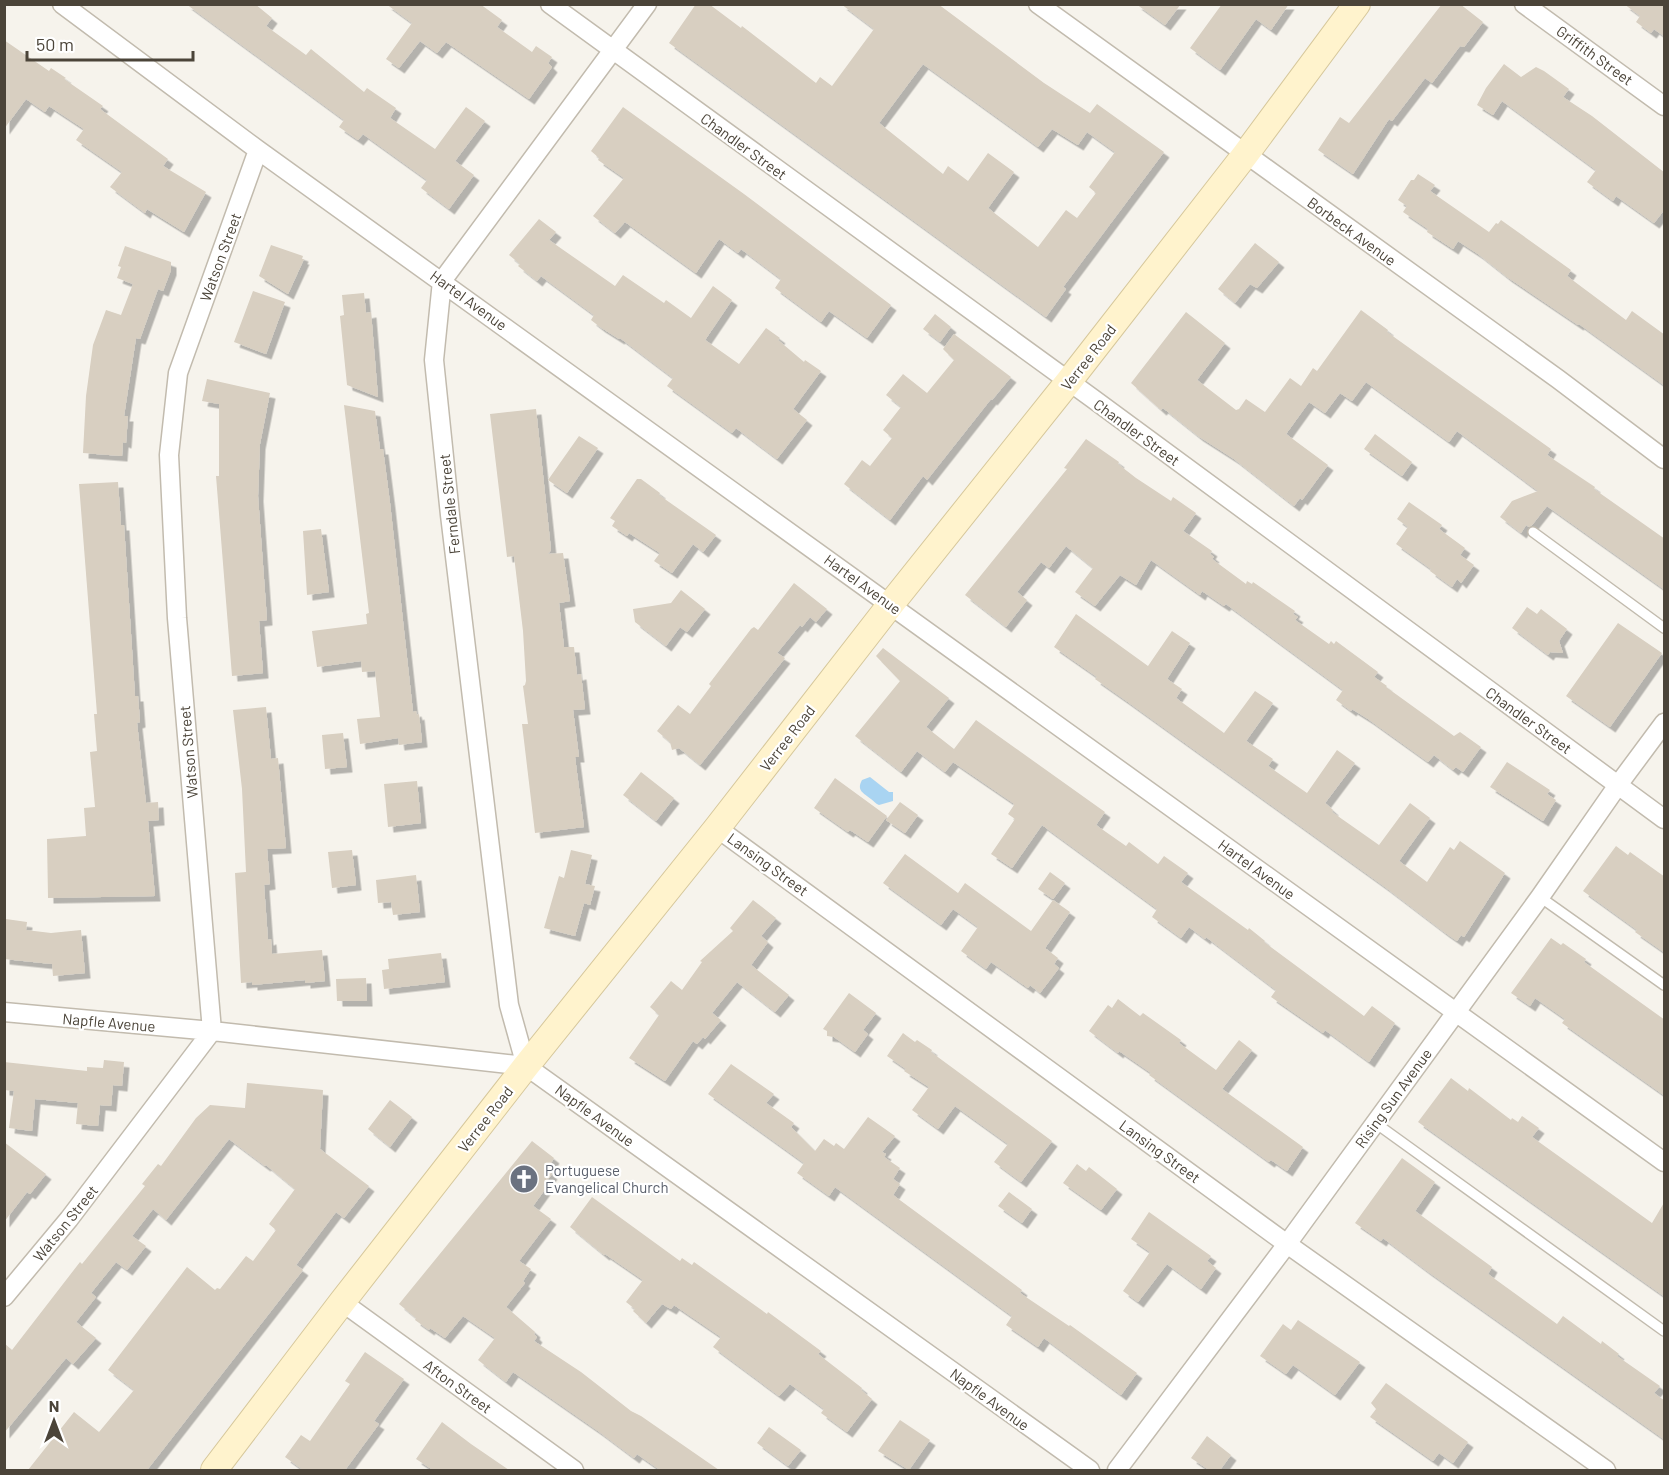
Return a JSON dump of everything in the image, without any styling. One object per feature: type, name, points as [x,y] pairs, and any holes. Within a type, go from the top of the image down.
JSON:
[{"type":"main road","name":"Verree Road","points":[[214,1470],[526,1066],[717,828],[891,604],[1069,381],[1245,155],[1358,4]]},
{"type":"street","name":"Hartel Avenue","points":[[62,4],[258,150],[1665,1162]]},
{"type":"street","name":"Chandler Street","points":[[550,4],[1069,381],[1665,819]]},
{"type":"street","points":[[441,280],[647,4]]},
{"type":"street","name":"Borbeck Avenue","points":[[1038,4],[1558,379],[1665,459]]},
{"type":"street","name":"Griffith Street","points":[[1524,4],[1665,106]]},
{"type":"street","name":"Watson Street","points":[[4,1297],[69,1219],[213,1032],[177,618],[169,455],[178,373],[258,150]]},
{"type":"street","name":"Ferndale Street","points":[[441,280],[434,360],[450,515],[508,1005],[526,1066]]},
{"type":"street","name":"Rising Sun Avenue","points":[[1117,1470],[1287,1244],[1665,723]]},
{"type":"street","name":"Lansing Street","points":[[717,828],[1287,1244],[1606,1470]]},
{"type":"street","name":"Napfle Avenue","points":[[4,1012],[526,1066],[1090,1470]]},
{"type":"street","name":"Afton Street","points":[[342,1302],[573,1470]]},
{"type":"lane","points":[[1533,532],[1665,628]]},
{"type":"lane","points":[[1540,897],[1665,985]]},
{"type":"lane","points":[[1374,1122],[1665,1330]]},
{"type":"water","points":[[870,777],[889,792],[893,792],[893,801],[879,805],[862,791],[860,787],[862,780]]},
{"type":"building","points":[[186,4],[255,4],[272,18],[266,26],[306,55],[311,49],[364,92],[367,88],[396,108],[390,118],[435,149],[466,107],[485,121],[455,161],[474,175],[449,209],[421,188],[427,180],[363,134],[358,140],[339,127],[344,120]]},
{"type":"building","points":[[386,4],[480,4],[502,20],[497,27],[532,52],[536,46],[552,57],[548,63],[552,67],[529,99],[446,42],[437,53],[420,41],[399,68],[386,59],[412,23]]},
{"type":"building","points":[[696,4],[709,4],[741,28],[742,26],[816,83],[820,77],[832,86],[874,29],[841,4],[938,4],[1044,83],[1090,113],[1097,104],[1164,152],[1063,287],[1066,289],[1046,317],[669,43]],"holes":[[[923,64],[1038,147],[1052,129],[1078,145],[1087,132],[1115,152],[1089,187],[1096,193],[1077,218],[1066,210],[1038,247],[988,208],[1014,172],[988,153],[968,181],[948,166],[943,174],[879,123]]]},
{"type":"building","points":[[1136,4],[1181,4],[1165,25]]},
{"type":"building","points":[[1222,4],[1289,4],[1271,30],[1256,19],[1220,70],[1190,48]]},
{"type":"building","points":[[1442,4],[1460,4],[1483,22],[1464,47],[1460,46],[1432,83],[1425,78],[1392,121],[1389,119],[1353,174],[1318,150],[1340,117],[1349,123]]},
{"type":"building","points":[[1624,4],[1665,4],[1665,37],[1654,29],[1651,33],[1636,22],[1640,16]]},
{"type":"building","points":[[4,40],[49,71],[51,68],[66,78],[64,79],[103,106],[100,109],[168,159],[163,166],[206,192],[184,232],[147,209],[145,213],[110,187],[122,172],[76,140],[84,129],[49,106],[45,112],[26,99],[4,129]]},
{"type":"building","points":[[1504,64],[1521,77],[1536,67],[1544,71],[1569,89],[1563,97],[1592,116],[1665,173],[1665,209],[1654,223],[1616,196],[1613,201],[1587,182],[1596,170],[1502,101],[1493,115],[1477,105],[1486,88]]},
{"type":"building","points":[[623,107],[744,194],[891,305],[867,338],[829,311],[821,322],[775,288],[781,279],[741,249],[738,253],[719,239],[696,273],[625,222],[615,233],[593,216],[624,178],[598,160],[599,158],[591,151]]},
{"type":"building","points":[[1418,174],[1435,185],[1430,191],[1489,232],[1501,220],[1571,270],[1567,276],[1626,320],[1632,311],[1665,335],[1665,386],[1579,324],[1507,277],[1478,254],[1458,241],[1453,249],[1427,232],[1428,229],[1403,212],[1407,206],[1398,200],[1411,180],[1414,180]]},
{"type":"building","points":[[539,219],[556,232],[549,240],[615,286],[623,275],[664,303],[666,300],[691,318],[713,286],[732,300],[705,340],[739,364],[766,328],[780,338],[778,340],[804,362],[805,360],[821,371],[793,409],[807,420],[777,459],[736,428],[732,433],[667,386],[673,378],[620,338],[600,327],[591,320],[594,315],[541,276],[537,281],[518,266],[520,264],[509,255]]},
{"type":"building","points":[[1255,243],[1279,262],[1257,288],[1250,284],[1235,303],[1218,289]]},
{"type":"building","points":[[271,245],[303,256],[302,259],[304,259],[288,294],[259,276]]},
{"type":"building","points":[[125,246],[171,262],[171,270],[163,291],[158,289],[140,339],[136,338],[124,416],[128,416],[126,443],[123,442],[122,456],[83,453],[86,396],[93,345],[106,310],[121,315],[133,284],[117,278],[121,267],[118,266]]},
{"type":"building","points":[[253,291],[285,302],[266,354],[234,342]]},
{"type":"building","points":[[364,293],[366,313],[371,312],[378,397],[347,385],[340,316],[344,315],[342,295]]},
{"type":"building","points":[[1361,310],[1388,330],[1387,332],[1551,449],[1547,455],[1665,539],[1665,590],[1547,506],[1532,525],[1529,527],[1526,525],[1521,533],[1500,517],[1512,501],[1538,491],[1457,431],[1449,442],[1366,382],[1352,401],[1340,393],[1325,413],[1309,402],[1286,434],[1328,465],[1302,500],[1300,498],[1294,506],[1234,459],[1198,436],[1163,408],[1161,410],[1131,383],[1186,312],[1225,343],[1197,380],[1236,410],[1246,399],[1265,412],[1290,378],[1301,386],[1313,368],[1317,371]]},
{"type":"building","points":[[935,314],[951,327],[940,342],[923,329]]},
{"type":"building","points":[[954,334],[1011,377],[927,480],[923,476],[890,520],[844,484],[862,460],[870,466],[892,438],[883,430],[901,407],[886,395],[903,374],[927,393],[954,360],[943,349]]},
{"type":"building","points":[[207,379],[270,393],[260,444],[258,496],[267,620],[259,621],[263,673],[232,676],[216,476],[219,476],[219,404],[202,401]]},
{"type":"building","points":[[344,405],[375,411],[390,503],[413,712],[416,711],[417,715],[419,714],[422,742],[399,745],[398,738],[360,744],[357,719],[380,717],[375,671],[362,672],[361,661],[317,667],[312,631],[367,624],[366,614],[369,613]]},
{"type":"building","points":[[536,409],[551,550],[548,554],[563,553],[570,601],[559,603],[564,647],[574,647],[577,675],[581,674],[585,709],[573,710],[579,757],[575,757],[584,827],[535,833],[522,724],[528,724],[523,686],[526,681],[523,631],[514,556],[507,557],[490,414]]},
{"type":"building","points":[[1375,434],[1412,462],[1402,476],[1364,449]]},
{"type":"building","points":[[579,436],[598,448],[567,493],[548,480]]},
{"type":"building","points":[[1086,439],[1119,462],[1118,464],[1136,478],[1171,501],[1173,497],[1196,513],[1183,531],[1212,551],[1210,554],[1214,557],[1212,559],[1246,584],[1247,581],[1252,584],[1253,582],[1295,611],[1293,614],[1298,617],[1295,620],[1329,644],[1331,641],[1334,644],[1336,641],[1378,672],[1374,677],[1386,687],[1454,736],[1460,732],[1481,747],[1463,772],[1456,767],[1453,770],[1434,755],[1428,762],[1368,719],[1352,709],[1351,711],[1336,700],[1343,690],[1226,604],[1224,606],[1202,591],[1200,595],[1151,560],[1136,585],[1120,575],[1095,606],[1075,592],[1093,568],[1066,546],[1049,568],[1041,562],[1017,592],[1027,600],[1006,627],[965,595],[1067,469],[1064,468]]},
{"type":"building","points":[[637,479],[641,479],[660,493],[659,495],[716,535],[703,552],[693,544],[672,573],[654,561],[660,553],[629,533],[627,536],[612,526],[615,521],[610,518]]},
{"type":"building","points":[[118,482],[121,525],[124,525],[135,696],[138,696],[140,722],[137,723],[146,803],[158,802],[159,820],[148,821],[155,896],[48,898],[47,839],[86,836],[84,808],[95,807],[90,752],[97,751],[94,714],[97,714],[79,484]]},
{"type":"building","points":[[1409,502],[1442,525],[1439,529],[1465,548],[1460,555],[1474,565],[1461,583],[1457,579],[1452,587],[1396,544],[1408,527],[1397,519]]},
{"type":"building","points":[[321,529],[329,592],[307,595],[303,531]]},
{"type":"building","points":[[794,583],[827,609],[816,622],[810,617],[802,627],[800,625],[777,653],[785,658],[700,765],[679,748],[672,750],[670,742],[657,731],[678,705],[690,714],[711,686],[709,684],[751,629],[754,627],[758,630]]},
{"type":"building","points":[[681,590],[705,609],[687,632],[680,627],[666,646],[635,622],[633,609],[671,603]]},
{"type":"building","points":[[1527,607],[1537,614],[1541,609],[1567,629],[1559,641],[1563,653],[1550,652],[1548,655],[1512,628]]},
{"type":"building","points":[[1076,614],[1148,666],[1172,631],[1190,643],[1167,679],[1182,689],[1176,698],[1224,733],[1255,691],[1273,703],[1246,741],[1273,759],[1268,766],[1307,793],[1337,750],[1355,763],[1325,803],[1333,810],[1332,812],[1379,845],[1410,803],[1430,818],[1399,861],[1427,882],[1450,847],[1454,850],[1460,841],[1505,873],[1464,937],[1461,935],[1457,941],[1444,932],[1054,647]]},
{"type":"building","points":[[1618,623],[1662,653],[1610,727],[1566,696]]},
{"type":"building","points":[[883,648],[949,698],[926,727],[954,749],[976,720],[1105,812],[1096,825],[1126,846],[1129,842],[1158,864],[1164,856],[1188,873],[1181,882],[1248,930],[1249,928],[1264,942],[1364,1016],[1372,1006],[1395,1023],[1369,1062],[1325,1030],[1323,1033],[1271,997],[1276,990],[1206,937],[1205,939],[1189,927],[1181,938],[1152,917],[1157,909],[1042,825],[1012,868],[991,854],[1015,819],[1008,814],[1013,803],[953,762],[945,772],[917,751],[901,772],[855,736],[900,681],[876,656]]},
{"type":"building","points":[[266,707],[271,759],[278,758],[286,848],[267,849],[270,884],[264,885],[268,940],[271,939],[272,954],[322,950],[325,981],[305,983],[305,980],[252,985],[252,982],[241,983],[235,873],[246,872],[242,789],[233,710]]},
{"type":"building","points":[[343,733],[347,767],[325,769],[322,735]]},
{"type":"building","points":[[1507,762],[1550,790],[1547,794],[1556,800],[1543,821],[1490,787]]},
{"type":"building","points":[[641,772],[674,798],[656,821],[623,795]]},
{"type":"building","points":[[835,778],[887,816],[868,842],[850,830],[848,832],[814,808]]},
{"type":"building","points":[[417,781],[421,823],[388,827],[384,784]]},
{"type":"building","points":[[900,802],[918,815],[905,833],[886,820]]},
{"type":"building","points":[[1616,846],[1628,855],[1630,852],[1665,877],[1665,953],[1583,891]]},
{"type":"building","points":[[352,850],[356,885],[332,888],[328,852]]},
{"type":"building","points":[[571,850],[592,855],[585,884],[595,886],[590,905],[584,903],[575,936],[544,928],[559,876],[564,878]]},
{"type":"building","points":[[905,854],[958,893],[965,883],[1031,931],[1053,900],[1070,912],[1045,948],[1058,958],[1054,964],[1059,968],[1040,993],[1030,985],[1028,988],[991,962],[986,969],[961,951],[978,927],[953,909],[941,925],[883,883]]},
{"type":"building","points":[[1050,872],[1065,883],[1053,899],[1038,889]]},
{"type":"building","points":[[416,875],[420,912],[393,915],[391,902],[378,903],[376,880]]},
{"type":"building","points":[[753,900],[776,918],[761,936],[768,942],[751,965],[789,995],[775,1012],[737,982],[712,1013],[721,1020],[705,1039],[703,1037],[697,1044],[693,1041],[665,1081],[629,1058],[659,1015],[650,1007],[671,981],[682,990],[702,962],[700,961],[733,931],[730,928]]},
{"type":"building","points":[[6,919],[27,922],[26,930],[51,933],[81,930],[85,973],[53,976],[52,964],[4,959]]},
{"type":"building","points":[[1551,938],[1561,945],[1563,943],[1586,959],[1584,962],[1665,1020],[1665,1096],[1562,1023],[1565,1019],[1535,998],[1530,1006],[1511,993]]},
{"type":"building","points":[[441,953],[445,982],[384,989],[382,970],[389,969],[388,959]]},
{"type":"building","points":[[366,978],[367,1001],[337,1001],[336,979]]},
{"type":"building","points":[[849,993],[876,1013],[863,1030],[868,1034],[855,1052],[834,1037],[827,1036],[827,1031],[823,1029]]},
{"type":"building","points":[[1118,999],[1140,1016],[1143,1013],[1181,1040],[1179,1043],[1216,1070],[1239,1040],[1252,1050],[1222,1089],[1303,1147],[1287,1171],[1271,1160],[1269,1162],[1149,1075],[1151,1073],[1119,1051],[1118,1053],[1089,1031],[1108,1005],[1112,1008]]},
{"type":"building","points":[[903,1033],[932,1050],[931,1052],[1052,1141],[1021,1182],[994,1162],[1008,1144],[955,1106],[938,1129],[912,1110],[929,1087],[904,1071],[906,1069],[887,1056]]},
{"type":"building","points":[[104,1060],[124,1062],[122,1086],[113,1085],[111,1106],[100,1105],[98,1126],[76,1124],[78,1103],[35,1099],[32,1131],[9,1128],[14,1091],[4,1090],[4,1062],[87,1071],[87,1067],[103,1068]]},
{"type":"building","points":[[731,1064],[774,1094],[766,1103],[794,1123],[791,1127],[815,1151],[824,1139],[844,1149],[868,1117],[895,1136],[882,1152],[886,1154],[884,1157],[900,1168],[893,1179],[900,1184],[893,1195],[1022,1290],[1020,1293],[1070,1325],[1137,1373],[1121,1395],[1044,1338],[1038,1347],[1006,1325],[1012,1316],[835,1187],[829,1196],[797,1173],[804,1163],[708,1094]]},
{"type":"building","points":[[1451,1078],[1468,1091],[1469,1088],[1511,1120],[1512,1118],[1518,1122],[1522,1116],[1539,1128],[1532,1137],[1652,1223],[1665,1201],[1665,1297],[1418,1122]]},
{"type":"building","points":[[247,1083],[323,1090],[320,1149],[369,1186],[344,1218],[336,1212],[296,1265],[303,1270],[147,1470],[28,1470],[74,1412],[99,1432],[134,1390],[108,1370],[187,1267],[215,1290],[220,1289],[246,1256],[253,1261],[276,1230],[269,1224],[295,1189],[229,1139],[166,1220],[153,1209],[132,1236],[146,1246],[127,1270],[116,1262],[91,1293],[96,1297],[76,1322],[96,1338],[73,1364],[66,1358],[4,1433],[4,1343],[12,1350],[80,1262],[82,1264],[145,1186],[142,1184],[158,1164],[161,1166],[196,1118],[210,1105],[245,1108]]},
{"type":"building","points":[[390,1100],[412,1117],[390,1147],[368,1129]]},
{"type":"building","points":[[532,1141],[554,1158],[547,1170],[552,1174],[543,1186],[546,1188],[533,1206],[551,1219],[519,1261],[531,1269],[523,1281],[525,1283],[506,1307],[535,1332],[537,1337],[534,1341],[581,1372],[631,1411],[719,1470],[660,1470],[637,1454],[634,1458],[513,1372],[506,1382],[478,1360],[495,1338],[463,1316],[445,1338],[415,1320],[416,1318],[399,1304]]},
{"type":"building","points":[[4,1142],[46,1174],[30,1194],[27,1192],[4,1222]]},
{"type":"building","points":[[1402,1158],[1435,1182],[1415,1211],[1492,1267],[1488,1274],[1557,1324],[1563,1316],[1601,1344],[1602,1341],[1619,1354],[1617,1356],[1660,1386],[1654,1393],[1665,1401],[1665,1440],[1383,1238],[1381,1241],[1355,1223]]},
{"type":"building","points":[[1077,1164],[1086,1171],[1089,1167],[1117,1189],[1101,1210],[1063,1183]]},
{"type":"building","points":[[1009,1192],[1032,1209],[1022,1223],[998,1206]]},
{"type":"building","points":[[592,1197],[680,1261],[682,1258],[692,1265],[694,1262],[767,1314],[768,1312],[821,1351],[818,1354],[862,1388],[861,1390],[872,1399],[847,1432],[821,1413],[824,1409],[790,1384],[779,1396],[713,1347],[721,1337],[674,1305],[671,1309],[662,1304],[646,1323],[626,1302],[643,1280],[604,1255],[570,1227]]},
{"type":"building","points":[[1149,1212],[1211,1256],[1207,1261],[1216,1268],[1201,1289],[1167,1264],[1138,1302],[1123,1291],[1150,1252],[1131,1239]]},
{"type":"building","points":[[1298,1320],[1360,1362],[1335,1395],[1293,1365],[1286,1374],[1260,1356],[1283,1324],[1291,1330]]},
{"type":"building","points":[[365,1352],[404,1379],[374,1421],[379,1424],[345,1470],[303,1470],[285,1457],[301,1435],[310,1441],[350,1384],[345,1381]]},
{"type":"building","points":[[1386,1383],[1468,1442],[1453,1463],[1439,1453],[1433,1461],[1370,1417],[1376,1409],[1371,1403]]},
{"type":"building","points":[[900,1420],[930,1440],[909,1470],[878,1451]]},
{"type":"building","points":[[442,1422],[509,1470],[433,1470],[416,1459]]},
{"type":"building","points":[[769,1427],[801,1450],[788,1466],[757,1443]]},
{"type":"building","points":[[1207,1436],[1231,1455],[1220,1470],[1209,1470],[1191,1458]]},
{"type":"place","name":"Portuguese Evangelical Church","points":[[524,1179]]}]
